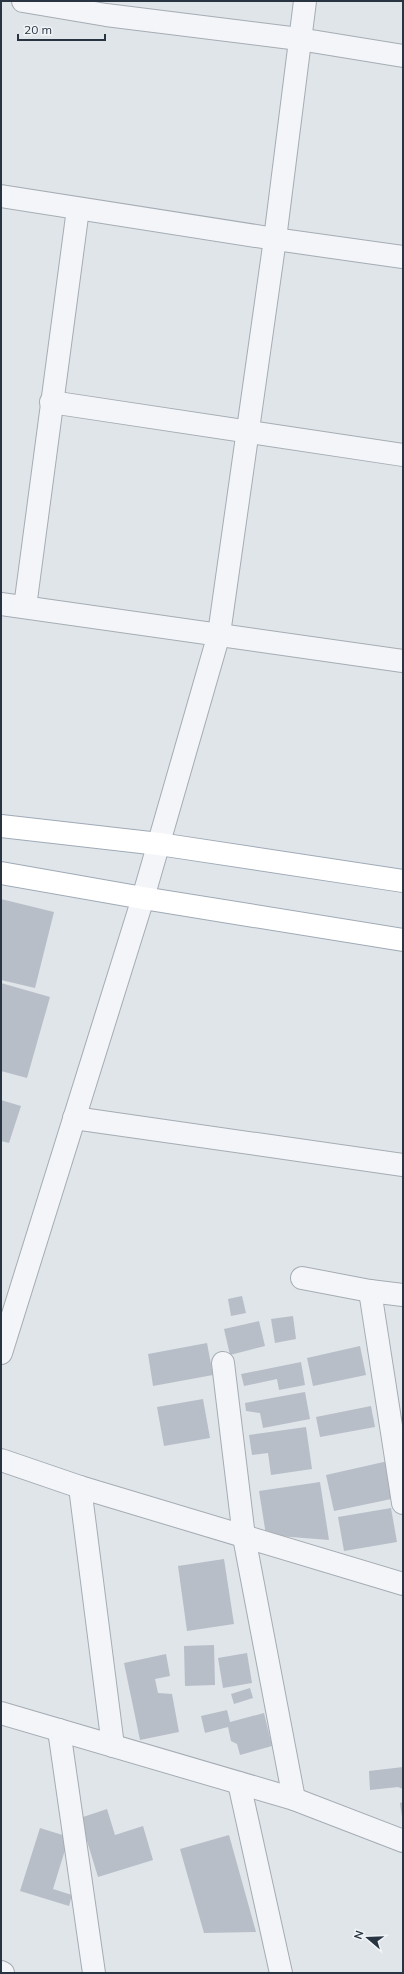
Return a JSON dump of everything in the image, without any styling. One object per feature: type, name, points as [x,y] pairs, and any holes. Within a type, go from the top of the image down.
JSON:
[{"type":"main road","points":[[1,826],[159,844],[403,881]]},
{"type":"main road","points":[[1,873],[143,898],[403,940]]},
{"type":"street","points":[[23,1],[107,8],[403,56]]},
{"type":"street","points":[[1,1353],[143,898],[219,634],[275,239],[305,1]]},
{"type":"street","points":[[1,196],[275,239],[403,257]]},
{"type":"street","points":[[25,606],[51,402],[78,209]]},
{"type":"street","points":[[51,402],[403,455]]},
{"type":"street","points":[[1,604],[25,606],[403,661]]},
{"type":"street","points":[[74,1118],[403,1165]]},
{"type":"street","points":[[302,1278],[370,1292],[403,1296]]},
{"type":"street","points":[[370,1292],[403,1503]]},
{"type":"street","points":[[223,1363],[244,1536],[294,1799]]},
{"type":"street","points":[[1,1460],[80,1487],[403,1584]]},
{"type":"street","points":[[80,1487],[113,1746]]},
{"type":"street","points":[[1,1713],[294,1799],[403,1841]]},
{"type":"street","points":[[59,1730],[94,1973]]},
{"type":"street","points":[[239,1783],[281,1973]]},
{"type":"building","points":[[1,899],[54,912],[35,988],[1,980]]},
{"type":"building","points":[[1,983],[50,997],[27,1078],[1,1071]]},
{"type":"building","points":[[1,1100],[21,1106],[9,1143],[1,1141]]},
{"type":"building","points":[[242,1296],[246,1313],[231,1316],[228,1299]]},
{"type":"building","points":[[293,1316],[296,1339],[275,1343],[271,1319]]},
{"type":"building","points":[[259,1321],[265,1346],[230,1355],[224,1329]]},
{"type":"building","points":[[207,1343],[213,1375],[153,1386],[148,1354]]},
{"type":"building","points":[[360,1346],[366,1375],[313,1386],[307,1358]]},
{"type":"building","points":[[301,1362],[305,1385],[279,1390],[277,1379],[244,1386],[241,1374]]},
{"type":"building","points":[[305,1392],[310,1419],[263,1428],[260,1413],[246,1411],[245,1403]]},
{"type":"building","points":[[203,1399],[210,1438],[164,1446],[157,1407]]},
{"type":"building","points":[[371,1406],[375,1427],[320,1437],[316,1417]]},
{"type":"building","points":[[306,1427],[312,1469],[271,1475],[268,1453],[252,1455],[249,1435]]},
{"type":"building","points":[[388,1461],[396,1498],[334,1511],[326,1475]]},
{"type":"building","points":[[320,1482],[329,1540],[266,1535],[259,1491]]},
{"type":"building","points":[[391,1508],[397,1542],[344,1551],[338,1517]]},
{"type":"building","points":[[224,1559],[234,1624],[187,1631],[178,1566]]},
{"type":"building","points":[[214,1645],[215,1685],[185,1686],[184,1646]]},
{"type":"building","points":[[247,1653],[252,1683],[223,1688],[218,1658]]},
{"type":"building","points":[[166,1654],[170,1676],[155,1679],[158,1693],[172,1694],[179,1732],[140,1740],[124,1663]]},
{"type":"building","points":[[250,1688],[253,1698],[234,1704],[231,1694]]},
{"type":"building","points":[[227,1710],[230,1722],[264,1713],[272,1746],[240,1755],[237,1744],[231,1741],[228,1727],[205,1733],[201,1716]]},
{"type":"building","points":[[403,1767],[403,1789],[398,1787],[370,1790],[369,1771]]},
{"type":"building","points":[[403,1802],[403,1817],[402,1817],[400,1803]]},
{"type":"building","points":[[107,1809],[115,1835],[143,1826],[153,1860],[98,1877],[80,1818]]},
{"type":"building","points":[[40,1828],[69,1837],[53,1889],[72,1895],[69,1906],[20,1891]]},
{"type":"building","points":[[229,1835],[256,1932],[204,1933],[180,1849]]}]
